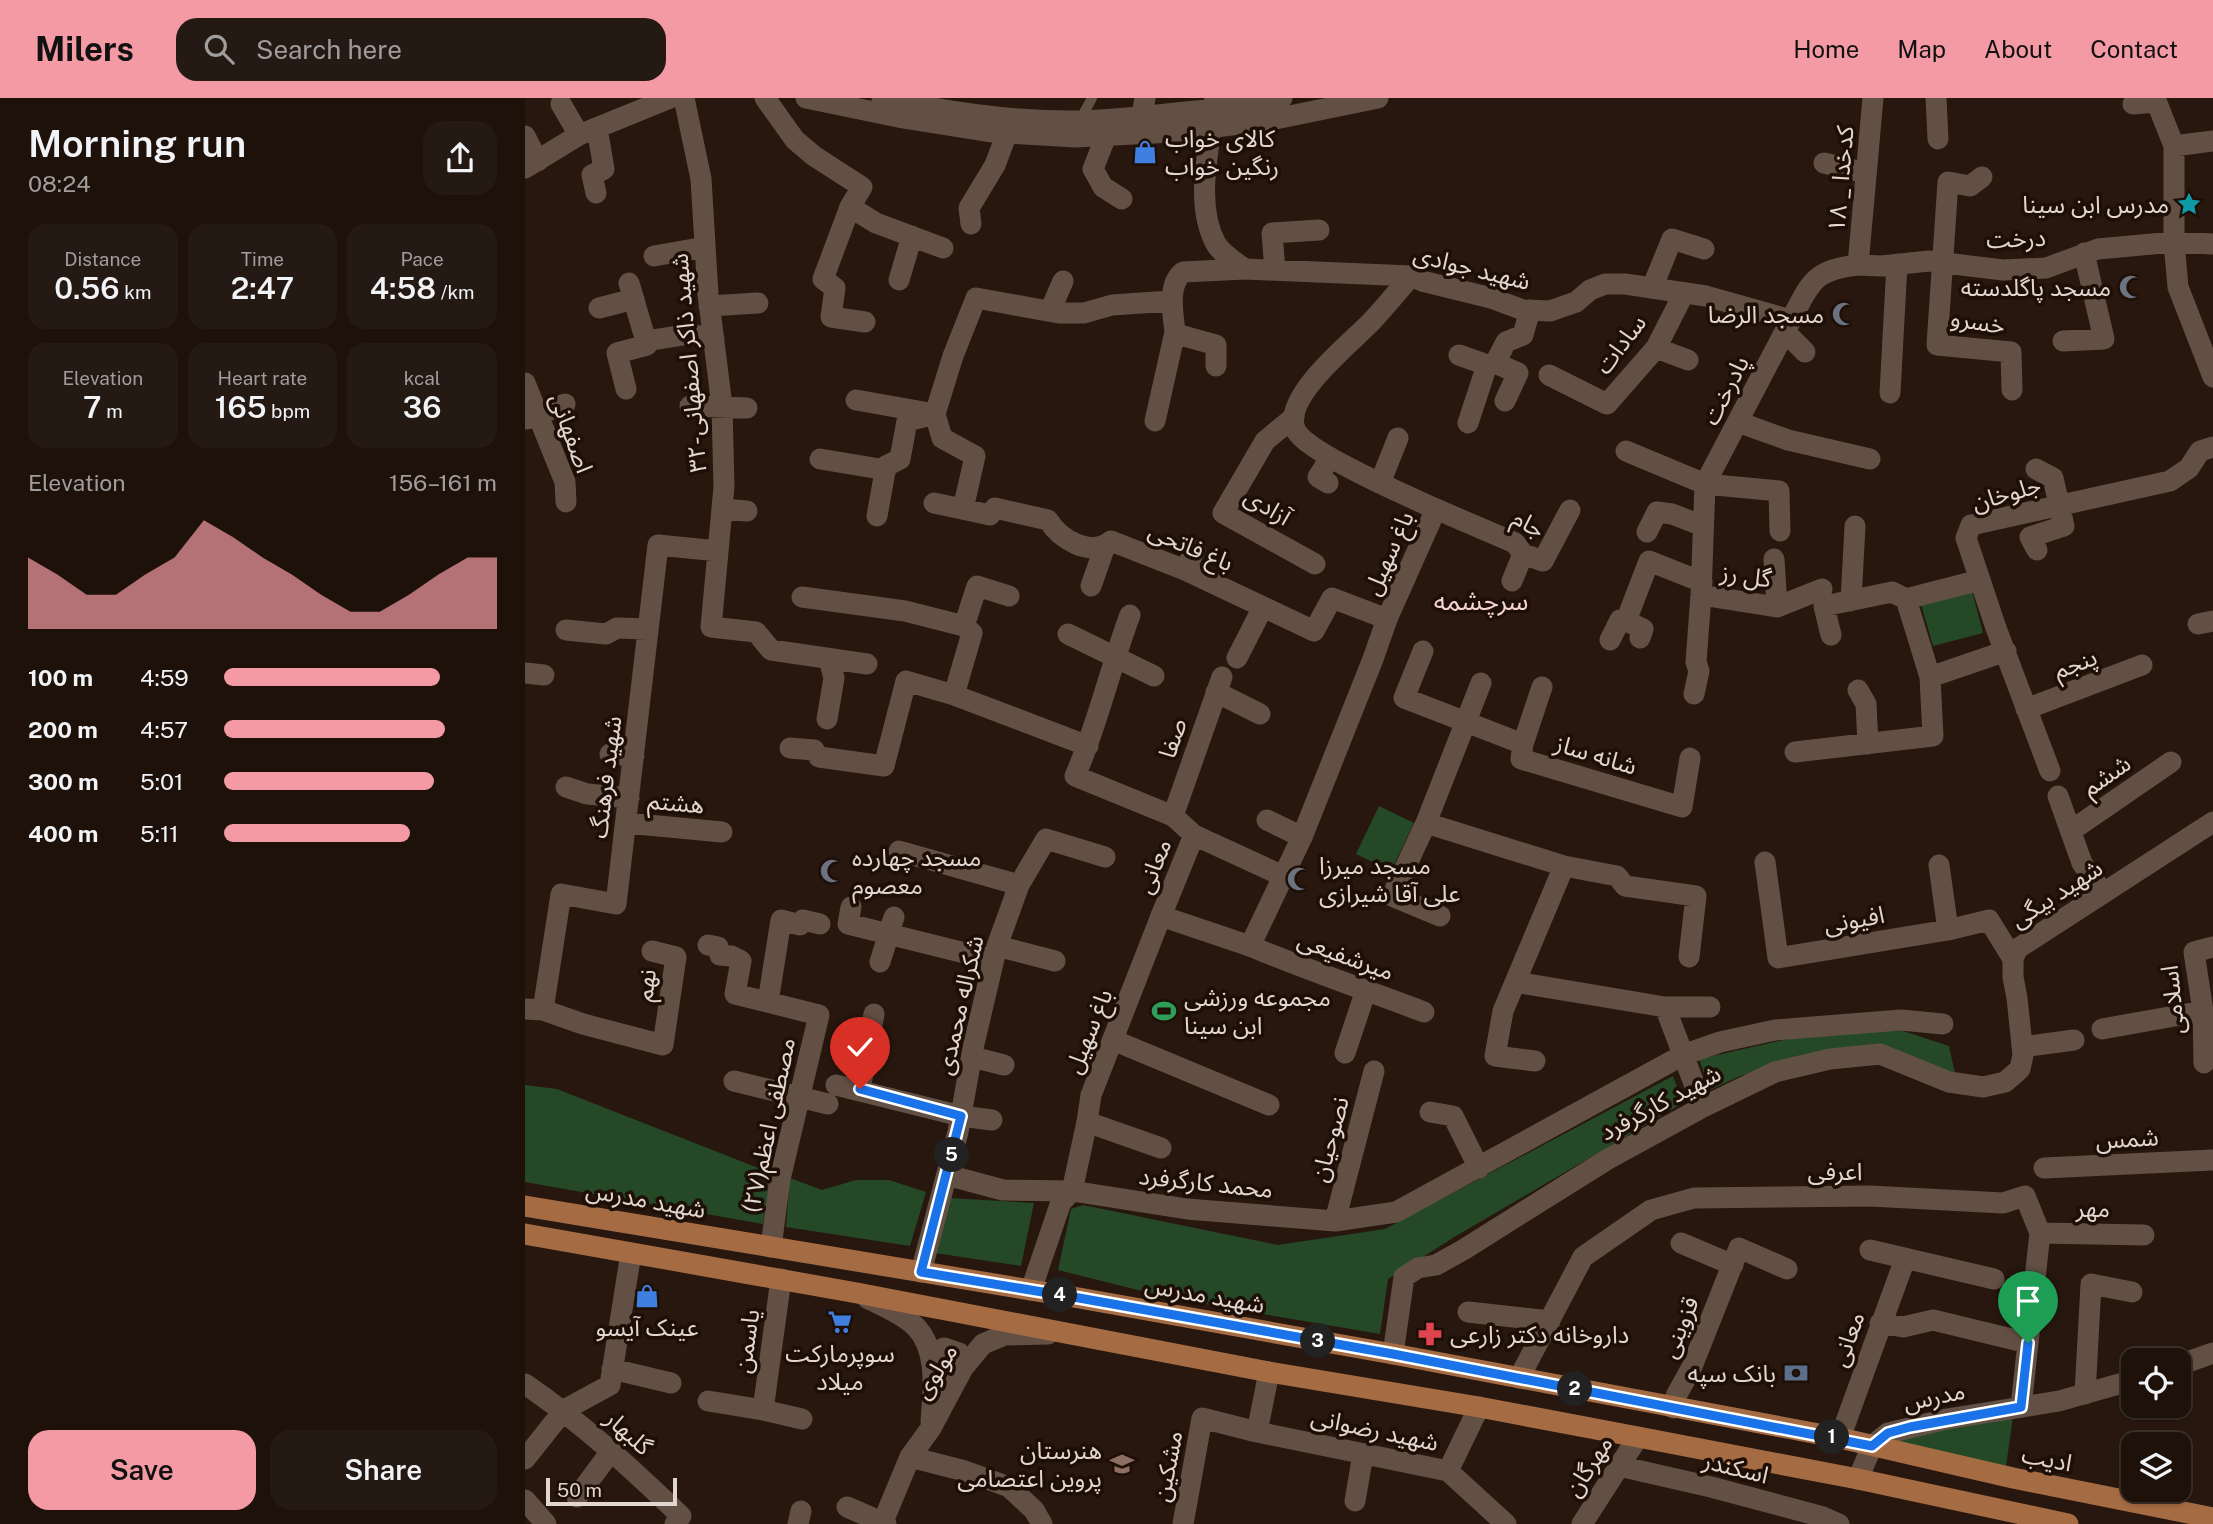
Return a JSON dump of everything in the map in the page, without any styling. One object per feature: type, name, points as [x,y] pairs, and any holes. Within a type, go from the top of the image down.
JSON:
[{"type":"main road","name":"شهید مدرس","points":[[526,1206],[1031,1290],[1393,1354],[1872,1446]]},
{"type":"main road","points":[[525,1234],[857,1293],[1269,1372],[1479,1407],[1858,1479],[2005,1518],[2068,1524]]},
{"type":"main road","name":"ادیب","points":[[1872,1446],[2013,1478],[2213,1518]]},
{"type":"street","points":[[525,136],[531,165],[588,132],[670,98]]},
{"type":"street","name":"۳۲-شهید ذاکر اصفهانی","points":[[684,98],[701,179],[709,306],[722,406],[724,487],[711,627],[756,632],[771,650],[867,664]]},
{"type":"street","points":[[765,98],[795,140],[814,156],[862,187],[850,207],[823,279],[835,288],[831,317],[865,322]]},
{"type":"street","points":[[806,98],[903,118],[1007,133],[1075,137],[1173,132],[1214,111],[1282,98]]},
{"type":"street","points":[[882,98],[939,103],[1003,118],[1079,121],[1143,107],[1214,111],[1265,121],[1367,99]]},
{"type":"street","name":"۱۸ _ کدخدا","points":[[1858,265],[1873,98]]},
{"type":"street","points":[[1936,98],[1938,139]]},
{"type":"street","points":[[2133,104],[2156,100],[2174,146],[2174,242],[2178,287],[2209,354],[2213,377]]},
{"type":"street","points":[[561,104],[588,132],[604,169],[592,174],[596,193]]},
{"type":"street","points":[[1214,111],[1204,188],[1205,216],[1217,245],[1245,269]]},
{"type":"street","points":[[971,224],[969,208],[995,165],[1007,133]]},
{"type":"street","points":[[1106,136],[1093,169],[1103,187],[1122,199]]},
{"type":"street","points":[[2174,146],[2213,141]]},
{"type":"street","points":[[1824,163],[1866,173]]},
{"type":"street","points":[[1941,262],[1948,182],[1970,186],[1982,177]]},
{"type":"street","points":[[850,207],[876,223],[943,248]]},
{"type":"street","points":[[1275,270],[1272,233],[1319,230]]},
{"type":"street","points":[[899,280],[912,236]]},
{"type":"street","points":[[1652,288],[1672,239],[1704,249]]},
{"type":"street","name":"درخت","points":[[1858,265],[1941,262],[2003,270],[2046,268],[2098,248],[2174,242],[2213,244]]},
{"type":"street","points":[[654,256],[705,247]]},
{"type":"street","points":[[2063,341],[2104,339],[2084,253]]},
{"type":"street","name":"خسرو","points":[[1941,262],[1937,345],[2011,352],[2012,390]]},
{"type":"street","points":[[1890,393],[1897,264]]},
{"type":"street","points":[[1805,352],[1788,326],[1809,285],[1821,274],[1839,267],[1858,265]]},
{"type":"street","name":"شهید جوادی","points":[[1171,301],[1178,276],[1183,272],[1245,269],[1411,276],[1530,310],[1550,311],[1576,302],[1590,290],[1605,284],[1625,284],[1706,296],[1788,326]]},
{"type":"street","points":[[1294,416],[1308,386],[1372,321],[1411,276]]},
{"type":"street","points":[[1050,311],[1063,281]]},
{"type":"street","points":[[606,300],[631,291],[647,345],[617,353],[626,389]]},
{"type":"street","name":"سادات","points":[[1549,375],[1607,404],[1656,348],[1683,293]]},
{"type":"street","points":[[963,509],[975,456],[942,438],[935,414],[962,360],[976,298],[1050,311],[1084,313],[1112,305],[1171,301],[1175,332],[1155,421]]},
{"type":"street","points":[[709,306],[758,303]]},
{"type":"street","points":[[1468,424],[1491,364],[1506,342],[1523,335],[1530,310]]},
{"type":"street","name":"پادرخت","points":[[1705,485],[1788,326]]},
{"type":"street","points":[[1175,332],[1216,345],[1216,366]]},
{"type":"street","points":[[646,341],[690,334],[714,340]]},
{"type":"street","points":[[1656,348],[1688,360]]},
{"type":"street","points":[[1459,355],[1518,373],[1505,401]]},
{"type":"street","name":"اصفهانی","points":[[525,383],[531,417],[565,482],[566,502]]},
{"type":"street","points":[[856,400],[935,414]]},
{"type":"street","points":[[531,417],[565,404]]},
{"type":"street","points":[[690,406],[747,408]]},
{"type":"street","points":[[877,516],[886,466],[900,459],[907,421],[935,414]]},
{"type":"street","name":"باغ سهیل","points":[[1250,946],[1302,837],[1387,619],[1436,509],[1330,458],[1299,437],[1294,426],[1294,416]]},
{"type":"street","name":"آزادی","points":[[1294,416],[1265,441],[1223,513],[1315,564]]},
{"type":"street","points":[[1738,422],[1788,440],[1870,459]]},
{"type":"street","points":[[1380,483],[1398,438]]},
{"type":"street","name":"جلوخان","points":[[2050,771],[1996,628],[1966,538],[1971,525],[2170,481],[2189,468],[2200,451],[2213,447]]},
{"type":"street","points":[[1626,451],[1705,485],[1779,491],[1780,531]]},
{"type":"street","points":[[1328,483],[1318,477],[1330,458]]},
{"type":"street","points":[[820,459],[886,470]]},
{"type":"street","points":[[2036,470],[2053,478],[2064,526],[2030,537],[2038,550]]},
{"type":"street","points":[[1694,694],[1699,671],[1696,662],[1705,485]]},
{"type":"street","name":"باغ فاتحی","points":[[935,503],[990,515],[995,508],[1048,520],[1056,532],[1086,548],[1105,546],[1111,541],[1185,570],[1314,631],[1332,598],[1387,619]]},
{"type":"street","points":[[722,509],[747,511]]},
{"type":"street","name":"جام","points":[[1436,509],[1519,540],[1543,561],[1570,510]]},
{"type":"street","points":[[1647,532],[1657,512],[1672,514],[1703,526]]},
{"type":"street","points":[[1855,526],[1857,606]]},
{"type":"street","points":[[1512,581],[1519,540]]},
{"type":"street","name":"شهید فرهنگ","points":[[663,1045],[534,1010],[561,894],[616,904],[658,545],[718,551]]},
{"type":"street","points":[[1091,586],[1105,546]]},
{"type":"street","points":[[1185,570],[1195,550]]},
{"type":"street","points":[[1774,559],[1776,607]]},
{"type":"street","name":"گل رز","points":[[1626,621],[1649,561],[1701,589],[1776,607],[1822,589]]},
{"type":"street","points":[[1831,635],[1824,606],[1857,606],[1892,592],[1906,599],[1980,580]]},
{"type":"street","points":[[964,626],[977,586],[1009,596]]},
{"type":"street","points":[[802,597],[905,611],[964,626],[972,633],[954,695]]},
{"type":"street","points":[[1794,752],[1933,736],[1930,677],[1906,599]]},
{"type":"street","points":[[1237,658],[1263,607]]},
{"type":"street","points":[[1130,615],[1088,746],[1075,776],[1173,816],[1194,835],[1283,876]]},
{"type":"street","points":[[1610,640],[1620,620],[1643,629],[1640,638]]},
{"type":"street","points":[[566,630],[606,634],[617,628],[648,629]]},
{"type":"street","points":[[1068,634],[1154,676]]},
{"type":"street","points":[[1423,651],[1404,698],[1464,723]]},
{"type":"street","points":[[1930,677],[2006,651]]},
{"type":"street","points":[[827,719],[834,678],[829,659]]},
{"type":"street","name":"پنجم","points":[[2026,709],[2143,666]]},
{"type":"street","points":[[790,748],[814,750],[819,757],[884,766],[906,681],[954,695],[1088,746]]},
{"type":"street","points":[[1440,916],[1392,896],[1426,822],[1481,682]]},
{"type":"street","name":"صفا","points":[[1173,816],[1219,684],[1260,715]]},
{"type":"street","points":[[1523,744],[1542,687]]},
{"type":"street","points":[[1858,690],[1866,704],[1868,744]]},
{"type":"street","name":"شانه ساز","points":[[1464,723],[1523,744],[1521,758],[1682,807],[1690,758]]},
{"type":"street","points":[[610,754],[634,756]]},
{"type":"street","name":"ششم","points":[[2072,830],[2171,762]]},
{"type":"street","points":[[566,787],[587,794],[629,798]]},
{"type":"street","points":[[2058,796],[2082,863],[2103,893]]},
{"type":"street","points":[[1267,820],[1302,837]]},
{"type":"street","points":[[1426,822],[1564,866],[1617,876],[1625,886],[1696,896],[1689,957]]},
{"type":"street","name":"شهید بیگی","points":[[2023,1051],[2018,998],[2013,977],[2013,959],[2017,949],[2213,822]]},
{"type":"street","name":"هشتم","points":[[626,823],[722,832]]},
{"type":"street","name":"معانی","points":[[1161,916],[1194,835]]},
{"type":"street","name":"شکراله محمدی","points":[[921,1272],[961,1116],[995,953],[1019,885],[1046,839],[1105,857]]},
{"type":"street","points":[[899,851],[1019,885]]},
{"type":"street","name":"افیونی","points":[[1765,862],[1778,958],[1948,930],[1990,920],[2013,959]]},
{"type":"street","points":[[1939,865],[1948,930]]},
{"type":"street","points":[[1535,1061],[1495,1056],[1503,1012],[1564,866]]},
{"type":"street","points":[[852,907],[848,925],[891,926],[995,953],[1055,961]]},
{"type":"street","points":[[1161,916],[1250,946]]},
{"type":"street","name":"باغ سهیل","points":[[1031,1290],[1061,1202],[1072,1191],[1091,1095],[1161,916]]},
{"type":"street","points":[[708,945],[718,947],[720,955],[741,961],[735,994],[768,1002],[781,920],[800,925],[803,920],[820,924]]},
{"type":"street","points":[[880,962],[891,926]]},
{"type":"street","name":"میرشفیعی","points":[[1250,946],[1311,972],[1340,980],[1424,1012]]},
{"type":"street","name":"اسلامی","points":[[2203,1063],[2203,1011],[2193,952],[2213,947]]},
{"type":"street","name":"نهم","points":[[652,951],[675,957],[663,1045]]},
{"type":"street","points":[[1515,982],[1665,1007],[1710,1007]]},
{"type":"street","points":[[1345,1053],[1366,990]]},
{"type":"street","name":"مصطفی اعظم(۲۷)","points":[[768,1002],[819,1015],[780,1180],[771,1247]]},
{"type":"street","points":[[1665,1007],[1703,1107]]},
{"type":"street","points":[[2102,1030],[2203,1011]]},
{"type":"street","points":[[860,1089],[874,1014]]},
{"type":"street","name":"شهید کارگرفرد","points":[[1335,1221],[1397,1212],[1683,1055],[1720,1042],[1775,1030],[1901,1020],[1943,1024]]},
{"type":"street","points":[[1113,1040],[1269,1105]]},
{"type":"street","points":[[2023,1051],[2074,1040]]},
{"type":"street","name":"شهید کارگرفرد","points":[[1393,1354],[1404,1277],[1418,1268],[1436,1265],[1608,1159],[1703,1107],[1775,1072],[1830,1059],[1880,1054],[1948,1082],[1983,1087],[2005,1082],[2020,1069],[2023,1051]]},
{"type":"street","points":[[972,1057],[1004,1065]]},
{"type":"street","name":"نصوحیان","points":[[1335,1221],[1374,1070]]},
{"type":"street","points":[[734,1080],[799,1097],[860,1089],[961,1116],[992,1120]]},
{"type":"street","points":[[1430,1112],[1453,1115],[1479,1168]]},
{"type":"street","points":[[1087,1122],[1161,1147]]},
{"type":"street","name":"شمس","points":[[2044,1168],[2213,1160]]},
{"type":"street","name":"محمد کارگرفرد","points":[[947,1175],[1003,1190],[1072,1191],[1187,1209],[1335,1221]]},
{"type":"street","name":"اعرفی","points":[[1519,1378],[1583,1257],[1651,1210],[1694,1198],[1870,1196],[2003,1203],[2025,1196],[2040,1233],[2021,1407]]},
{"type":"street","name":"مهر","points":[[2040,1233],[2144,1235]]},
{"type":"street","points":[[1681,1243],[1733,1265],[1739,1248],[1787,1269]]},
{"type":"street","points":[[1870,1250],[1994,1279]]},
{"type":"street","points":[[525,1459],[564,1410],[610,1385],[631,1253]]},
{"type":"street","name":"معانی","points":[[1840,1438],[1905,1259]]},
{"type":"street","name":"قزوینی","points":[[1673,1408],[1733,1265]]},
{"type":"street","name":"یاسمن","points":[[763,1410],[781,1279]]},
{"type":"street","points":[[2085,1394],[2091,1284],[2132,1292]]},
{"type":"street","name":"مولوی","points":[[857,1293],[898,1314],[914,1325],[923,1336],[930,1355],[934,1384],[931,1428]]},
{"type":"street","points":[[1468,1312],[1551,1321]]},
{"type":"street","points":[[1880,1323],[1903,1327],[1933,1320],[2028,1343]]},
{"type":"street","name":"مولوی","points":[[884,1524],[910,1457],[931,1428],[963,1368],[983,1344],[1004,1335],[1068,1333]]},
{"type":"street","points":[[930,1355],[944,1348],[959,1353],[963,1368]]},
{"type":"street","points":[[2191,1361],[2213,1353]]},
{"type":"street","points":[[612,1369],[671,1383]]},
{"type":"street","points":[[1257,1432],[1269,1372]]},
{"type":"street","name":"گلبهار","points":[[525,1384],[564,1410],[612,1450],[681,1516],[675,1524]]},
{"type":"street","name":"مدرس","points":[[1872,1446],[1888,1433],[1910,1427],[2059,1401],[2121,1384]]},
{"type":"street","name":"یاسمن","points":[[708,1401],[802,1419]]},
{"type":"street","points":[[1448,1471],[1479,1407]]},
{"type":"street","name":"شهید رضوانی","points":[[1202,1418],[1257,1432],[1448,1471],[1506,1524]]},
{"type":"street","name":"مشکین","points":[[1183,1524],[1202,1418]]},
{"type":"street","name":"مهرگان","points":[[1582,1524],[1638,1437]]},
{"type":"street","points":[[1858,1479],[1872,1446]]},
{"type":"street","points":[[577,1497],[612,1450]]},
{"type":"street","points":[[1355,1501],[1363,1454]]},
{"type":"street","points":[[910,1457],[965,1471],[1009,1487],[1034,1510],[1042,1524]]},
{"type":"street","name":"اسکندر","points":[[1619,1466],[1711,1487],[1823,1517],[1839,1524]]},
{"type":"street","points":[[525,1500],[546,1524]]},
{"type":"street","points":[[847,1507],[884,1524]]},
{"type":"lane","points":[[1079,121],[1092,98]]},
{"type":"green space","points":[[1972,591],[1983,633],[1933,646],[1921,604]]},
{"type":"green space","points":[[1379,806],[1414,823],[1391,871],[1356,854]]},
{"type":"green space","points":[[1891,1027],[1949,1046],[1956,1078],[1876,1047],[1819,1055],[1740,1076],[1710,1090],[1699,1059],[1806,1035]]},
{"type":"green space","points":[[1673,1076],[1683,1103],[1388,1279],[1380,1334],[1170,1298],[1058,1270],[1071,1209],[1083,1205],[1278,1245],[1385,1229]]},
{"type":"green space","points":[[525,1085],[557,1089],[771,1173],[763,1224],[525,1182]]},
{"type":"green space","points":[[790,1178],[822,1190],[856,1180],[889,1180],[926,1192],[910,1246],[786,1227]]},
{"type":"green space","points":[[949,1198],[1034,1203],[1021,1266],[935,1253]]},
{"type":"green space","points":[[2013,1417],[2006,1466],[1899,1443],[1902,1436]]},
{"type":"place","name":"کالای خواب رنگین خواب","points":[[1145,152]]},
{"type":"place","name":"مدرس ابن سینا","points":[[2189,204]]},
{"type":"place","name":"مسجد پاگلدسته","points":[[2131,287]]},
{"type":"place","name":"مسجد الرضا","points":[[1844,314]]},
{"type":"place","name":"مسجد چهارده معصوم","points":[[832,871]]},
{"type":"place","name":"مسجد میرزا علی آقا شیرازی","points":[[1299,879]]},
{"type":"place","name":"مجموعه ورزشی ابن سینا","points":[[1164,1011]]},
{"type":"place","name":"عینک آیسو","points":[[647,1296]]},
{"type":"place","name":"سوپرمارکت میلاد","points":[[840,1322]]},
{"type":"place","name":"داروخانه دکتر زارعی","points":[[1430,1334]]},
{"type":"place","name":"بانک سپه","points":[[1796,1373]]},
{"type":"place","name":"هنرستان پروین اعتصامی","points":[[1122,1464]]},
{"type":"district","name":"سرچشمه","points":[[1481,600]]},
{"type":"route","points":[[860,1089],[961,1116],[921,1272],[1393,1354],[1872,1446],[1888,1433],[1910,1427],[2021,1407],[2028,1343]]}]
